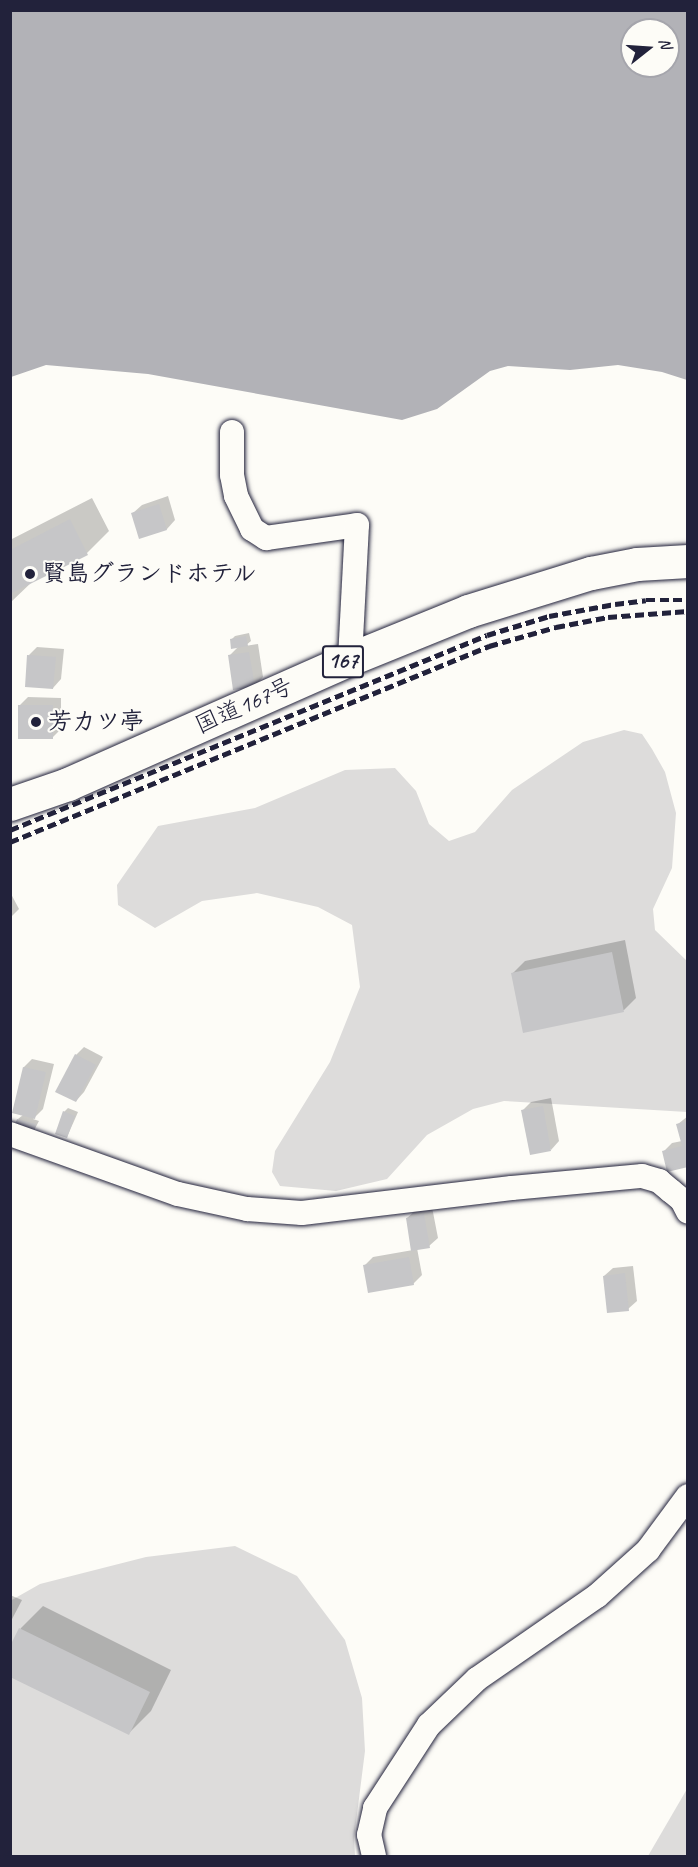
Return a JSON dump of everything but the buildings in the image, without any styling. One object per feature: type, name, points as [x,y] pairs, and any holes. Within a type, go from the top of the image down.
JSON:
[{"type":"highway","name":"国道167号","points":[[10,804],[68,784],[406,635],[527,590],[591,573],[637,564],[687,561]]},
{"type":"street","points":[[232,432],[232,475],[236,496],[252,529],[266,538],[357,525],[350,659]]},
{"type":"street","points":[[10,1134],[178,1194],[247,1209],[302,1213],[523,1186],[642,1176],[659,1181],[682,1200],[687,1212]]},
{"type":"street","points":[[374,1857],[369,1836],[375,1808],[429,1725],[477,1679],[597,1596],[648,1550],[687,1496]]},
{"type":"shaded area","points":[[10,11],[687,11],[687,380],[662,372],[618,365],[570,370],[508,366],[490,371],[437,409],[402,420],[148,374],[46,365],[11,377]]},
{"type":"shaded area","points":[[624,730],[642,734],[652,749],[665,772],[676,813],[672,868],[653,909],[655,930],[687,961],[687,1112],[504,1101],[473,1109],[427,1135],[387,1179],[336,1191],[280,1186],[272,1172],[275,1151],[330,1062],[360,987],[352,925],[318,907],[257,893],[202,901],[155,928],[118,905],[117,885],[158,826],[255,808],[345,770],[395,768],[416,791],[429,824],[449,841],[475,832],[512,790],[583,742]]},
{"type":"shaded area","points":[[235,1546],[297,1576],[345,1640],[362,1698],[365,1751],[354,1838],[355,1856],[11,1856],[10,1601],[40,1584],[146,1557]]},
{"type":"shaded area","points":[[687,1789],[687,1856],[648,1856]]},
{"type":"railway","points":[[10,830],[487,635],[549,616],[615,604],[646,600],[688,600]]},
{"type":"railway","points":[[10,842],[489,646],[556,627],[608,617],[688,611]]},
{"type":"place","name":"賢島グランドホテル","points":[[30,574]]},
{"type":"place","name":"芳カツ亭","points":[[36,722]]}]
